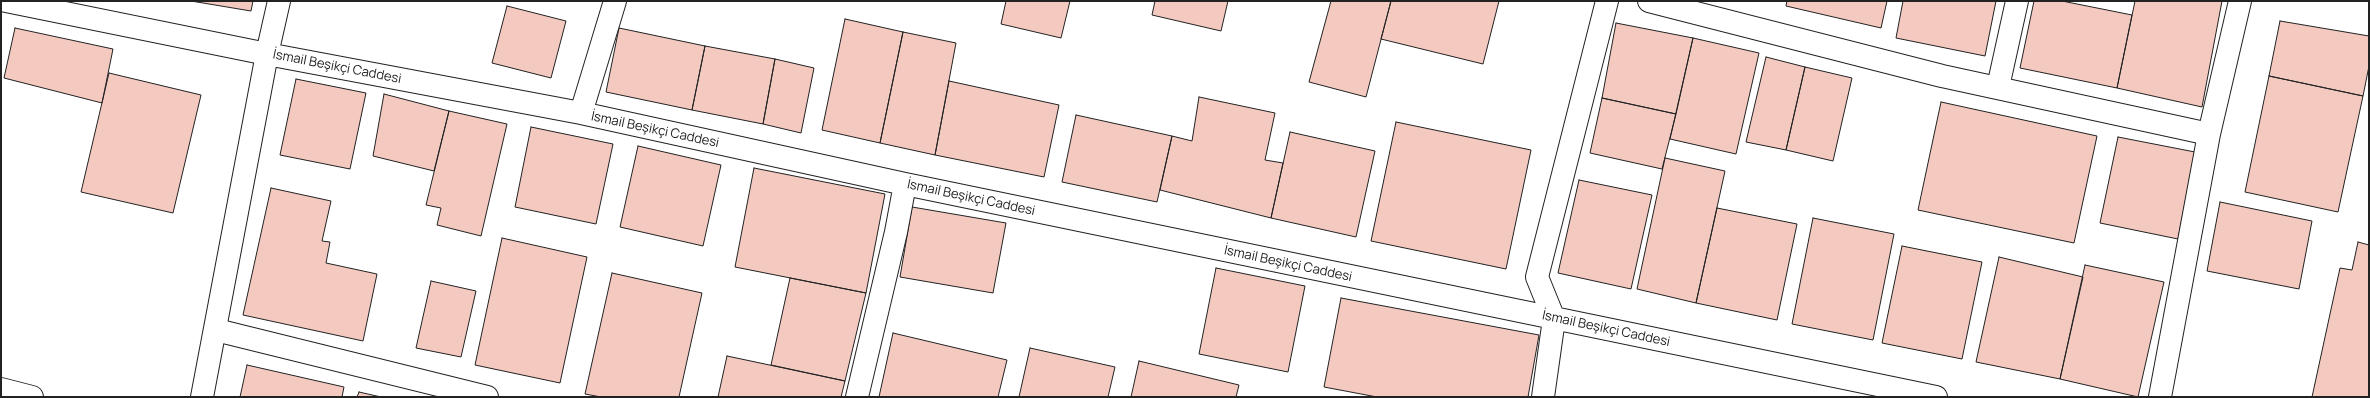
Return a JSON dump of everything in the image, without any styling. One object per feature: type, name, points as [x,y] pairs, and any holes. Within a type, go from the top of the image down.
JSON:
[{"type":"street","name":"İsmail Beşikçi Caddesi","points":[[6,1],[267,54],[581,113],[905,184],[1936,397]]},
{"type":"street","points":[[202,397],[216,330],[267,54],[280,1]]},
{"type":"street","points":[[581,113],[615,1]]},
{"type":"street","points":[[1543,397],[1554,319],[1537,277],[1607,1]]},
{"type":"street","points":[[1649,1],[1942,76],[1998,86],[2208,134]]},
{"type":"street","points":[[1998,86],[2017,1]]},
{"type":"street","points":[[2160,397],[2208,134],[2240,1]]},
{"type":"street","points":[[857,397],[896,232],[905,184]]},
{"type":"street","points":[[216,330],[487,397]]},
{"type":"street","points":[[1,389],[32,397]]},
{"type":"building","points":[[191,1],[253,1],[251,11]]},
{"type":"building","points":[[1006,1],[1070,1],[1061,38],[1001,24]]},
{"type":"building","points":[[1155,1],[1228,1],[1221,31],[1152,15]]},
{"type":"building","points":[[1331,1],[1391,1],[1366,97],[1309,82]]},
{"type":"building","points":[[1391,1],[1499,1],[1483,64],[1381,39]]},
{"type":"building","points":[[1787,1],[1887,1],[1881,28],[1786,6]]},
{"type":"building","points":[[1903,1],[1996,1],[1985,56],[1896,38]]},
{"type":"building","points":[[2034,1],[2062,1],[2132,15],[2117,88],[2020,68]]},
{"type":"building","points":[[2135,1],[2222,1],[2202,107],[2117,88]]},
{"type":"building","points":[[507,6],[566,21],[551,78],[492,63]]},
{"type":"building","points":[[845,19],[903,32],[880,143],[822,130]]},
{"type":"building","points":[[2280,21],[2369,36],[2369,66],[2363,96],[2269,76]]},
{"type":"building","points":[[1616,23],[1693,38],[1676,114],[1602,98]]},
{"type":"building","points":[[15,28],[113,49],[102,103],[4,78]]},
{"type":"building","points":[[619,28],[705,46],[692,110],[606,92]]},
{"type":"building","points":[[903,32],[956,43],[935,155],[880,143]]},
{"type":"building","points":[[1693,38],[1759,53],[1736,154],[1670,139]]},
{"type":"building","points":[[705,46],[775,59],[763,124],[692,110]]},
{"type":"building","points":[[1766,57],[1805,67],[1786,150],[1746,142]]},
{"type":"building","points":[[775,59],[814,68],[801,133],[763,124]]},
{"type":"building","points":[[1805,67],[1852,78],[1833,161],[1786,150]]},
{"type":"building","points":[[109,73],[201,95],[173,213],[81,192]]},
{"type":"building","points":[[2269,76],[2363,96],[2338,212],[2245,192]]},
{"type":"building","points":[[296,79],[366,93],[350,169],[280,155]]},
{"type":"building","points":[[949,81],[1059,105],[1044,177],[935,155]]},
{"type":"building","points":[[384,94],[449,111],[434,171],[373,156]]},
{"type":"building","points":[[1199,97],[1275,113],[1265,160],[1283,163],[1271,218],[1160,190],[1172,136],[1192,141]]},
{"type":"building","points":[[1602,98],[1676,114],[1662,169],[1590,153]]},
{"type":"building","points":[[1941,102],[2097,136],[2074,243],[1918,210]]},
{"type":"building","points":[[449,111],[507,124],[481,236],[437,225],[441,208],[426,205]]},
{"type":"building","points":[[1076,115],[1172,136],[1157,202],[1062,182]]},
{"type":"building","points":[[1396,122],[1531,150],[1506,269],[1371,241]]},
{"type":"building","points":[[531,127],[613,144],[596,224],[515,207]]},
{"type":"building","points":[[1290,132],[1375,151],[1356,237],[1271,218]]},
{"type":"building","points":[[2118,137],[2195,152],[2178,239],[2100,223]]},
{"type":"building","points":[[638,146],[721,165],[703,246],[620,227]]},
{"type":"building","points":[[1665,158],[1725,171],[1696,303],[1637,289]]},
{"type":"building","points":[[754,168],[885,194],[866,293],[735,267]]},
{"type":"building","points":[[1579,180],[1652,195],[1631,289],[1558,273]]},
{"type":"building","points":[[271,188],[331,201],[322,241],[330,242],[326,263],[377,274],[363,341],[243,315]]},
{"type":"building","points":[[2220,202],[2312,221],[2299,289],[2207,271]]},
{"type":"building","points":[[912,207],[1006,223],[993,293],[900,277]]},
{"type":"building","points":[[1717,208],[1797,224],[1777,320],[1696,303]]},
{"type":"building","points":[[1813,218],[1894,234],[1873,340],[1792,324]]},
{"type":"building","points":[[502,238],[587,257],[560,383],[475,365]]},
{"type":"building","points":[[2358,242],[2369,245],[2369,397],[2312,397],[2340,268],[2352,270]]},
{"type":"building","points":[[1902,246],[1982,262],[1962,359],[1882,343]]},
{"type":"building","points":[[1999,257],[2083,277],[2060,379],[1976,362]]},
{"type":"building","points":[[2085,265],[2164,282],[2138,397],[2060,379]]},
{"type":"building","points":[[1216,268],[1305,286],[1288,372],[1199,354]]},
{"type":"building","points":[[612,273],[702,293],[679,397],[601,397],[585,394]]},
{"type":"building","points":[[790,278],[866,293],[845,381],[771,365]]},
{"type":"building","points":[[431,281],[476,291],[461,357],[416,348]]},
{"type":"building","points":[[1341,298],[1539,335],[1528,397],[1377,397],[1324,387]]},
{"type":"building","points":[[893,333],[1007,360],[998,397],[879,397]]},
{"type":"building","points":[[1030,348],[1115,367],[1108,397],[1019,397]]},
{"type":"building","points":[[727,356],[845,381],[841,397],[718,397]]},
{"type":"building","points":[[1139,361],[1239,385],[1236,397],[1131,397]]},
{"type":"building","points":[[247,365],[344,387],[342,397],[240,397]]},
{"type":"building","points":[[359,392],[381,397],[357,397]]}]
